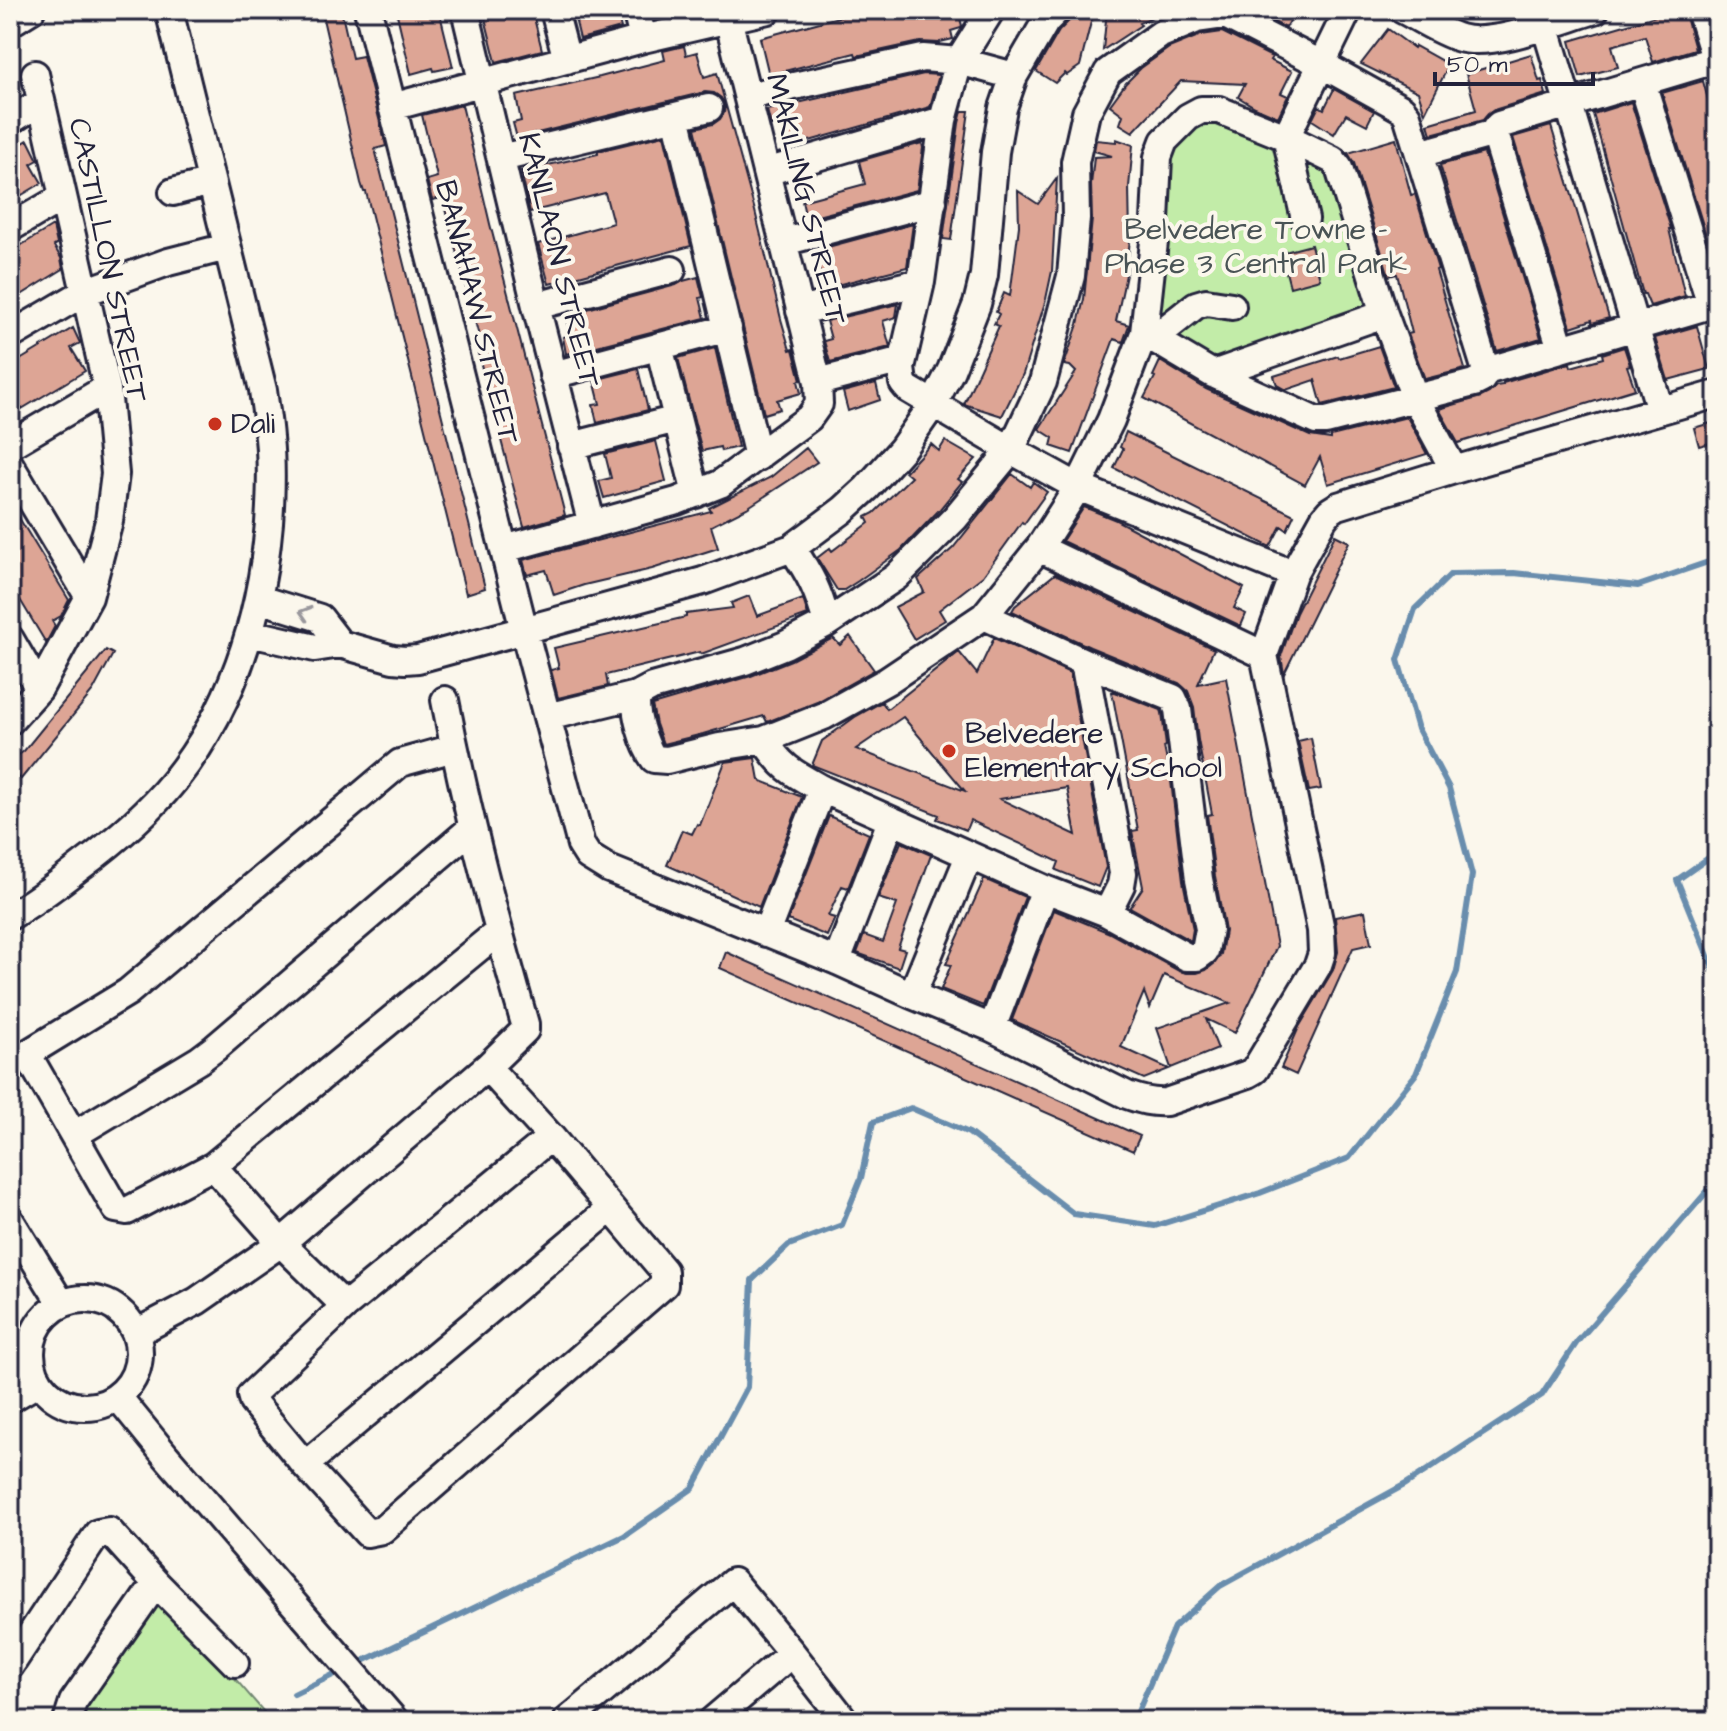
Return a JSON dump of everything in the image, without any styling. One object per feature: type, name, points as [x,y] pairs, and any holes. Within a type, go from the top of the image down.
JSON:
[{"type":"street","points":[[10,23],[31,10]]},
{"type":"street","points":[[10,916],[33,903],[95,856],[173,782],[210,728],[237,672],[259,599],[267,549],[271,491],[270,440],[263,390],[169,10]]},
{"type":"street","name":"BANAHAW STREET","points":[[368,10],[581,845],[588,856],[609,869],[766,933]]},
{"type":"street","name":"KANLAON STREET","points":[[465,10],[592,525]]},
{"type":"street","points":[[554,10],[567,60]]},
{"type":"street","points":[[636,10],[643,39]]},
{"type":"street","points":[[392,107],[728,14],[768,10]]},
{"type":"street","points":[[991,10],[959,61],[943,120],[921,282],[902,360],[903,383],[908,389],[1078,487],[1293,574]]},
{"type":"street","points":[[250,633],[315,648],[340,644],[393,659],[418,659],[703,581],[792,548],[843,510],[902,449],[934,403],[951,370],[977,304],[984,275],[995,152],[1003,108],[1014,76],[1046,21],[1057,10]]},
{"type":"street","points":[[1305,219],[1286,137],[1348,10]]},
{"type":"street","points":[[1403,10],[1459,38],[1478,41],[1502,38],[1595,10]]},
{"type":"street","points":[[1561,349],[1496,128],[1716,62],[1700,10]]},
{"type":"street","name":"MAKILING STREET","points":[[728,14],[818,393]]},
{"type":"street","points":[[547,717],[637,695],[652,687],[745,661],[785,645],[827,623],[896,577],[955,518],[1011,450],[1043,382],[1071,276],[1076,218],[1075,162],[1086,113],[1108,72],[1161,34],[1197,19],[1225,15],[1402,109],[1407,115],[1486,371],[1482,379],[1326,421],[1316,421],[1213,374],[1149,336]]},
{"type":"street","points":[[1545,25],[1660,410]]},
{"type":"street","points":[[748,96],[923,58],[959,61],[1014,76]]},
{"type":"street","name":"CASTILLON STREET","points":[[10,721],[39,689],[89,597],[109,521],[115,474],[107,388],[35,74]]},
{"type":"street","points":[[1486,371],[1714,304],[1642,82]]},
{"type":"street","points":[[10,121],[40,102]]},
{"type":"street","points":[[501,158],[709,108]]},
{"type":"street","points":[[637,695],[637,712],[654,759],[667,760],[764,740],[824,716],[887,681],[984,616],[1039,548],[1078,487],[1149,336],[1158,157],[1164,141],[1188,117],[1201,110],[1219,110],[1286,137],[1333,160],[1339,168],[1384,314],[1415,398],[1454,470]]},
{"type":"street","points":[[676,116],[758,457]]},
{"type":"street","points":[[766,172],[943,120]]},
{"type":"street","points":[[1419,154],[1495,133]]},
{"type":"street","points":[[173,192],[211,182]]},
{"type":"street","points":[[10,228],[63,197]]},
{"type":"street","points":[[784,242],[933,202]]},
{"type":"street","points":[[10,336],[85,292],[172,278],[229,255]]},
{"type":"street","points":[[536,306],[672,270]]},
{"type":"street","points":[[800,311],[921,282]]},
{"type":"street","points":[[1149,336],[1196,305],[1206,302],[1232,306]]},
{"type":"street","points":[[1213,374],[1384,314]]},
{"type":"street","points":[[553,375],[728,328]]},
{"type":"street","points":[[659,346],[696,494]]},
{"type":"street","points":[[504,549],[677,501],[720,484],[809,418],[818,393],[902,360]]},
{"type":"street","points":[[10,445],[107,388]]},
{"type":"street","points":[[822,789],[766,933],[992,1028],[1127,1095],[1154,1103],[1166,1102],[1248,1074],[1259,1065],[1313,976],[1322,953],[1264,655],[1293,574],[1324,518],[1338,506],[1717,394]]},
{"type":"street","points":[[571,446],[677,419]]},
{"type":"street","points":[[10,465],[89,597]]},
{"type":"street","points":[[792,548],[816,586],[827,623]]},
{"type":"street","points":[[1039,548],[1264,655]]},
{"type":"street","points":[[259,599],[320,618],[340,644]]},
{"type":"street","points":[[764,740],[787,770],[822,789],[969,856],[1107,913],[1187,957],[1197,957],[1205,951],[1209,929],[1199,879],[1178,709],[1173,698],[984,616]]},
{"type":"street","points":[[10,639],[39,689]]},
{"type":"street","points":[[1084,662],[1123,873],[1121,885],[1107,913]]},
{"type":"street","points":[[136,1333],[197,1301],[281,1243],[487,1067],[525,1030],[472,828],[445,700]]},
{"type":"street","points":[[454,748],[400,763],[128,992],[30,1052],[30,1059],[116,1209],[127,1211],[213,1166],[498,932]]},
{"type":"street","points":[[837,961],[891,821]]},
{"type":"street","points":[[74,1135],[215,1048],[472,828]]},
{"type":"street","points":[[912,995],[969,856]]},
{"type":"street","points":[[992,1028],[1045,889]]},
{"type":"street","points":[[487,1067],[551,1137],[664,1271],[664,1285],[382,1530],[367,1533],[305,1465],[253,1402],[251,1395],[345,1306],[551,1137]]},
{"type":"street","points":[[213,1166],[281,1243],[345,1306]]},
{"type":"street","points":[[305,1465],[610,1209]]},
{"type":"street","points":[[10,1220],[61,1303]]},
{"type":"street","points":[[82,1298],[98,1299],[125,1315],[136,1333],[139,1359],[135,1375],[118,1397],[99,1406],[82,1408],[65,1404],[50,1395],[32,1367],[30,1351],[33,1335],[41,1320],[61,1303],[82,1298]]},
{"type":"street","points":[[10,1399],[39,1382]]},
{"type":"street","points":[[118,1397],[395,1721]]},
{"type":"street","points":[[10,1666],[98,1533],[109,1531],[235,1663]]},
{"type":"street","points":[[567,1721],[733,1582],[843,1721]]},
{"type":"street","points":[[67,1721],[73,1702],[156,1583]]},
{"type":"street","points":[[712,1721],[792,1653]]},
{"type":"green space","name":"Belvedere Towne - Phase 3 Central Park","points":[[1201,110],[1333,160],[1382,309],[1213,374],[1144,333],[1158,157]]},
{"type":"green space","points":[[162,1594],[270,1719],[80,1721],[84,1706]]},
{"type":"building","points":[[321,10],[341,10],[352,58],[363,56],[386,146],[375,149],[485,588],[466,594],[366,192],[361,183]]},
{"type":"building","points":[[396,10],[439,10],[453,67],[411,74]]},
{"type":"building","points":[[483,10],[532,10],[542,50],[496,62]]},
{"type":"building","points":[[573,10],[616,10],[621,28],[580,39]]},
{"type":"building","points":[[844,10],[958,10],[962,26],[951,31],[953,39],[940,43],[920,42],[856,56],[855,53],[769,75],[760,38],[846,15]]},
{"type":"building","points":[[1073,10],[1094,10],[1080,66],[1067,75],[1065,73],[1055,83],[1036,71]]},
{"type":"building","points":[[1107,10],[1167,10],[1139,23],[1141,25],[1103,50]]},
{"type":"building","points":[[1250,10],[1296,10],[1286,28]]},
{"type":"building","points":[[1684,10],[1695,49],[1653,62],[1645,36],[1612,46],[1618,67],[1580,77],[1570,41]]},
{"type":"building","points":[[1388,29],[1414,48],[1449,65],[1425,113],[1418,92],[1361,64]]},
{"type":"building","points":[[1222,32],[1272,57],[1270,60],[1292,71],[1281,93],[1288,96],[1278,117],[1238,97],[1245,84],[1181,81],[1133,132],[1120,124],[1123,115],[1110,105],[1141,68],[1169,48],[1201,35]]},
{"type":"building","points":[[684,46],[686,55],[697,52],[704,77],[717,73],[781,319],[801,380],[798,381],[801,393],[777,400],[780,409],[764,414],[695,128],[720,119],[725,105],[721,98],[705,92],[517,138],[513,123],[521,121],[516,96],[665,60],[663,51]]},
{"type":"building","points":[[1531,54],[1546,94],[1494,110],[1483,120],[1431,134],[1428,124],[1476,110],[1466,74]]},
{"type":"building","points":[[924,74],[939,75],[930,107],[788,147],[782,123],[771,126],[767,110]]},
{"type":"building","points":[[1703,81],[1717,133],[1717,264],[1662,93]]},
{"type":"building","points":[[1334,89],[1374,111],[1367,125],[1346,114],[1334,134],[1312,120],[1319,106],[1324,109]]},
{"type":"building","points":[[1631,102],[1671,229],[1685,296],[1650,306],[1643,294],[1593,114]]},
{"type":"building","points":[[462,105],[565,515],[524,527],[478,353],[483,351],[442,198],[432,200],[427,180],[437,177],[422,115]]},
{"type":"building","points":[[962,111],[969,111],[951,240],[943,239]]},
{"type":"building","points":[[1551,126],[1609,318],[1571,327],[1513,137]]},
{"type":"building","points":[[664,135],[691,246],[549,284],[538,244],[613,223],[605,193],[530,212],[521,171]]},
{"type":"building","points":[[1116,139],[1133,145],[1127,270],[1116,321],[1129,325],[1123,342],[1114,339],[1072,453],[1051,446],[1053,438],[1039,429],[1076,372],[1064,365],[1084,299],[1094,157],[1112,156],[1094,151],[1096,140],[1116,142]]},
{"type":"building","points":[[1396,139],[1411,195],[1415,194],[1438,269],[1465,369],[1425,379],[1408,334],[1412,333],[1397,274],[1389,276],[1354,163],[1348,153]]},
{"type":"building","points":[[28,140],[38,160],[31,164],[42,183],[10,202],[10,151]]},
{"type":"building","points":[[922,143],[917,190],[806,219],[802,201],[865,184],[859,161]]},
{"type":"building","points":[[1484,153],[1541,338],[1497,351],[1440,165]]},
{"type":"building","points":[[1057,178],[1052,271],[1023,374],[1002,416],[964,404],[999,326],[994,324],[1004,293],[1010,296],[1019,226],[1018,191],[1038,204]]},
{"type":"building","points":[[913,224],[907,267],[825,288],[813,251]]},
{"type":"building","points":[[53,226],[57,244],[54,246],[63,269],[10,302],[10,252]]},
{"type":"building","points":[[1311,245],[1320,279],[1290,287],[1281,253]]},
{"type":"building","points":[[698,277],[705,318],[566,354],[563,337],[570,335],[565,315]]},
{"type":"building","points":[[898,304],[896,317],[883,321],[890,347],[830,362],[824,341],[831,339],[826,321]]},
{"type":"building","points":[[1697,326],[1709,369],[1668,380],[1655,338]]},
{"type":"building","points":[[73,328],[80,343],[71,348],[85,371],[10,416],[10,366]]},
{"type":"building","points":[[1379,346],[1394,387],[1322,405],[1315,380],[1286,390],[1277,385],[1274,376],[1338,356]]},
{"type":"building","points":[[1624,347],[1635,389],[1458,443],[1439,409],[1481,397],[1503,383],[1570,363],[1571,367],[1603,358],[1602,354]]},
{"type":"building","points":[[715,348],[738,447],[702,451],[678,358]]},
{"type":"building","points":[[1160,361],[1206,389],[1310,436],[1331,439],[1331,436],[1407,417],[1427,454],[1328,484],[1320,457],[1305,485],[1144,398]]},
{"type":"building","points":[[638,369],[648,410],[597,423],[593,405],[600,404],[594,380]]},
{"type":"building","points":[[876,383],[880,400],[848,411],[843,392]]},
{"type":"building","points":[[1717,421],[1717,441],[1699,446],[1694,428]]},
{"type":"building","points":[[1126,432],[1294,515],[1287,530],[1281,526],[1270,547],[1114,468],[1123,449],[1120,447]]},
{"type":"building","points":[[656,441],[666,481],[604,498],[599,481],[611,478],[605,454]]},
{"type":"building","points":[[945,441],[976,459],[958,479],[962,482],[901,550],[844,590],[837,590],[817,558],[830,548],[832,551],[869,523],[866,517],[911,477],[905,472],[931,444],[939,451]]},
{"type":"building","points":[[806,448],[817,462],[747,508],[711,526],[718,548],[554,595],[546,570],[527,575],[523,560],[711,511],[709,508],[771,477]]},
{"type":"building","points":[[1012,474],[1030,487],[1033,482],[1047,492],[983,576],[939,610],[945,620],[914,639],[895,607],[924,592],[918,579],[953,548]]},
{"type":"building","points":[[10,503],[69,600],[61,616],[52,621],[55,626],[46,643],[10,583]]},
{"type":"building","points":[[1084,507],[1116,520],[1244,588],[1234,608],[1246,614],[1241,626],[1062,541]]},
{"type":"building","points":[[1335,535],[1349,542],[1284,674],[1281,656],[1296,613]]},
{"type":"building","points":[[1055,574],[1214,649],[1198,684],[1226,678],[1277,946],[1235,1033],[1206,1019],[1218,1049],[1171,1068],[1157,1028],[1230,1003],[1164,975],[1150,1008],[1144,992],[1121,1047],[1169,1069],[1144,1079],[1012,1020],[1054,910],[1110,933],[1187,973],[1206,970],[1215,963],[1221,954],[1225,931],[1207,815],[1212,814],[1194,707],[1188,691],[1179,683],[1012,611]]},
{"type":"building","points":[[749,596],[757,616],[803,599],[808,615],[701,654],[606,675],[608,686],[558,698],[551,670],[559,668],[554,648],[686,617],[686,614],[733,608],[731,603]]},
{"type":"building","points":[[850,636],[874,670],[817,702],[767,722],[764,716],[663,744],[652,705],[751,676],[833,638],[840,645]]},
{"type":"building","name":"Belvedere Elementary School","points":[[994,638],[1070,673],[1106,867],[1098,887],[1056,870],[1059,862],[970,820],[966,830],[937,819],[939,815],[812,765],[822,741],[882,702],[887,709],[959,652],[977,674]],"holes":[[[903,717],[965,791],[856,749]],[[1067,788],[1076,835],[1000,799]]]},
{"type":"building","points":[[106,650],[113,654],[93,691],[21,779],[17,776],[10,781],[10,761],[24,751]]},
{"type":"building","points":[[1112,692],[1162,713],[1183,881],[1193,929],[1191,941],[1130,907],[1143,887],[1132,831],[1138,830]]},
{"type":"building","points":[[1311,738],[1321,789],[1309,791],[1298,741]]},
{"type":"building","points":[[755,758],[759,780],[802,797],[759,907],[667,865],[682,830],[692,834],[697,824],[700,825],[725,762]]},
{"type":"building","points":[[829,816],[869,834],[848,888],[842,886],[828,916],[835,918],[827,936],[788,920]]},
{"type":"building","points":[[901,842],[931,855],[898,948],[905,950],[899,968],[857,953],[864,935],[883,942],[897,904],[878,898]]},
{"type":"building","points":[[984,879],[1025,897],[983,1006],[941,989],[951,965],[946,964]]},
{"type":"building","points":[[1365,911],[1371,944],[1353,948],[1296,1075],[1281,1068],[1299,1027],[1333,970],[1338,952],[1335,917]]},
{"type":"building","points":[[726,952],[1140,1136],[1133,1151],[720,968]]},
{"type":"waterway","points":[[355,1665],[624,1536],[693,1488],[747,1387],[752,1280],[789,1245],[842,1225],[861,1178],[873,1122],[911,1108],[969,1133],[1074,1214],[1155,1226],[1260,1193],[1349,1158],[1416,1074],[1457,972],[1472,875],[1449,788],[1418,729],[1398,660],[1415,609],[1451,574],[1514,573],[1638,586],[1717,559]]},
{"type":"waterway","points":[[1717,852],[1677,880],[1717,978]]},
{"type":"waterway","points":[[1134,1721],[1174,1627],[1220,1586],[1406,1484],[1542,1395],[1577,1342],[1717,1180]]},
{"type":"waterway","points":[[294,1694],[341,1671]]},
{"type":"place","name":"Dali","points":[[215,424]]},
{"type":"place","name":"Belvedere Elementary School","points":[[949,751]]}]
